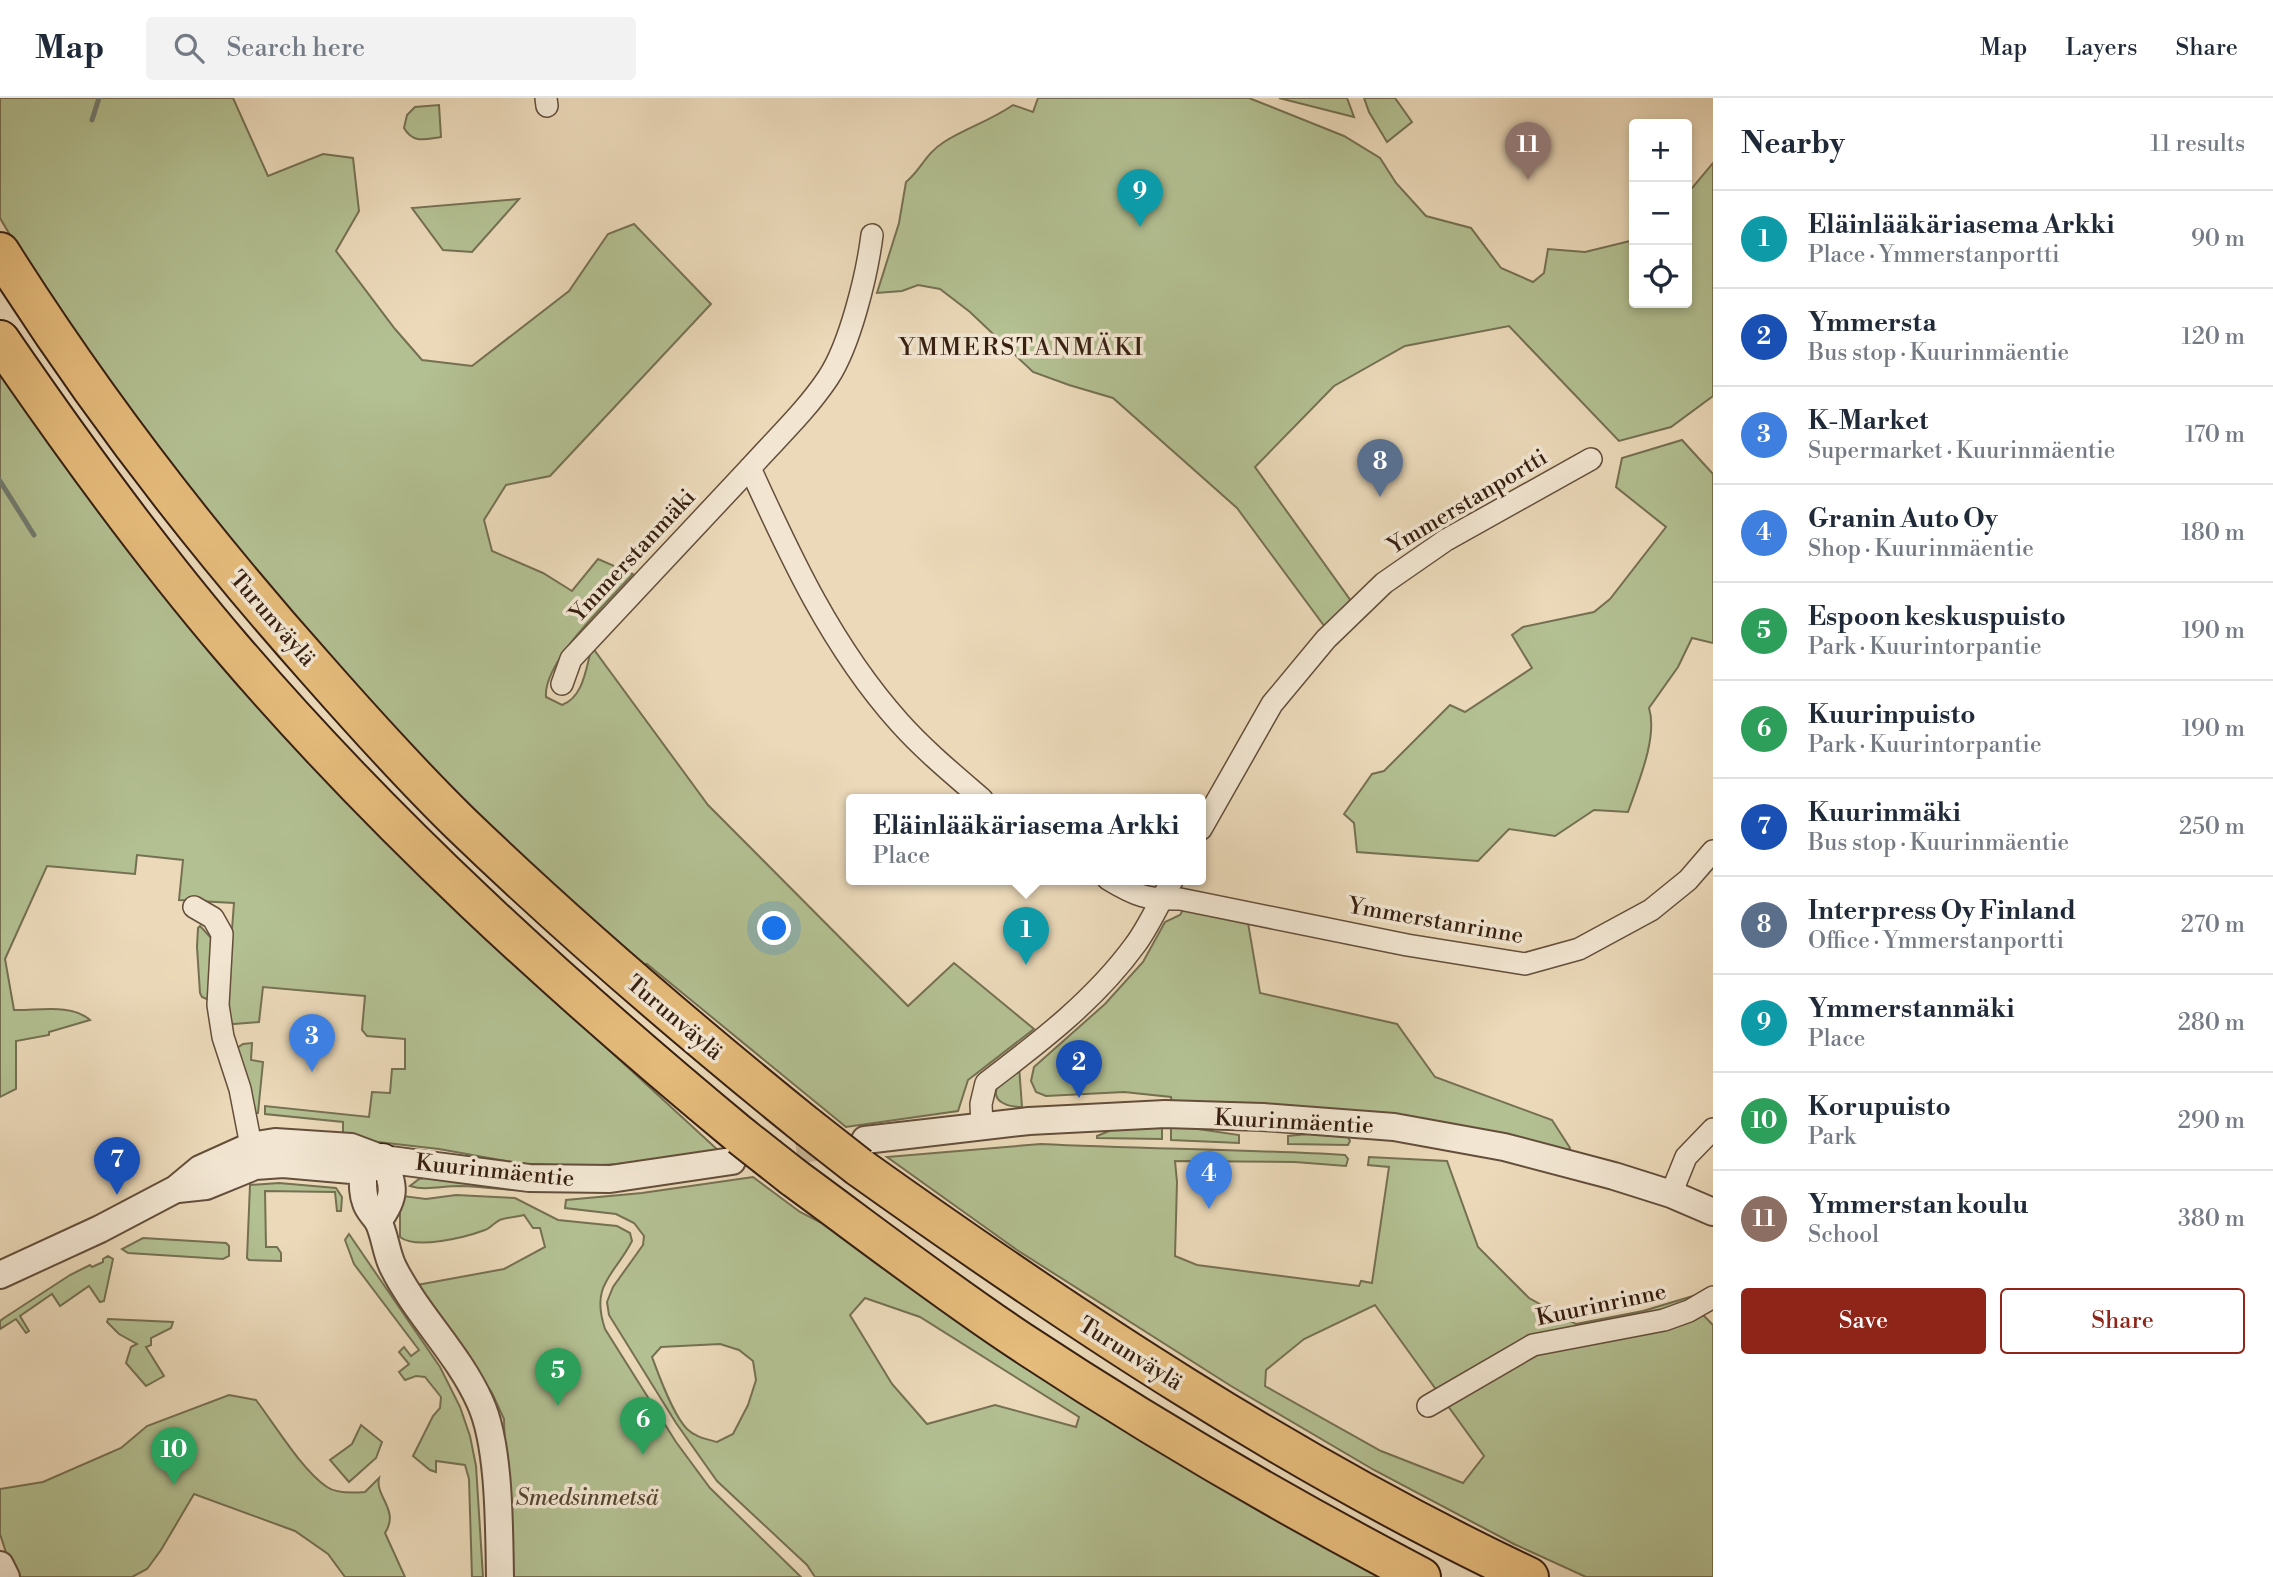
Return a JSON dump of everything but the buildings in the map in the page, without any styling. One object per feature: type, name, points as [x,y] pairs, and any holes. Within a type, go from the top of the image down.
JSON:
[{"type":"highway","name":"Turunväylä","points":[[0,252],[97,394],[182,510],[267,614],[368,727],[457,820],[561,919],[680,1023],[808,1128],[862,1154],[1054,1304],[1370,1497],[1529,1577]]},
{"type":"highway","points":[[0,340],[53,418],[162,561],[230,646],[330,757],[422,852],[527,952],[628,1042],[736,1149],[793,1177],[1007,1332],[1125,1409],[1303,1513],[1421,1577]]},
{"type":"street","name":"Ymmerstanmäki","points":[[562,684],[571,659],[750,468],[830,376],[858,302],[872,235]]},
{"type":"street","name":"Ymmerstanportti","points":[[1206,820],[1272,704],[1326,639],[1384,583],[1446,540],[1591,459]]},
{"type":"street","points":[[750,468],[802,580],[839,643],[899,722],[976,794]]},
{"type":"street","name":"Ymmerstanrinne","points":[[1161,900],[1180,899],[1407,945],[1525,964],[1578,949],[1651,910],[1688,880],[1713,851]]},
{"type":"street","points":[[1118,885],[1135,895],[1161,900]]},
{"type":"street","points":[[982,1126],[981,1104],[986,1083],[1029,1050],[1103,985],[1138,942],[1170,885]]},
{"type":"street","points":[[194,907],[213,918],[222,934],[218,1005],[223,1037],[240,1088],[253,1156]]},
{"type":"street","name":"Kuurinmäentie","points":[[862,1154],[982,1126],[1029,1121],[1165,1114],[1263,1117],[1394,1127],[1504,1147],[1614,1175],[1671,1194],[1713,1212]]},
{"type":"street","points":[[1671,1194],[1686,1157],[1713,1129]]},
{"type":"street","name":"Kuurinmäentie","points":[[0,1275],[38,1260],[176,1189],[206,1186],[253,1156],[283,1164],[373,1165],[529,1178],[610,1179],[736,1149]]},
{"type":"street","points":[[373,1165],[363,1188],[366,1203],[378,1221],[392,1266],[469,1380],[482,1404],[493,1461],[500,1577]]},
{"type":"street","name":"Kuurinmäentie","points":[[0,1290],[38,1260]]},
{"type":"street","name":"Kuurinrinne","points":[[1427,1406],[1532,1345],[1664,1320],[1689,1311],[1713,1297]]},
{"type":"street","points":[[0,1565],[6,1577]]},
{"type":"green space","points":[[0,98],[233,98],[268,176],[323,154],[353,158],[359,211],[336,251],[422,360],[472,366],[569,291],[608,234],[634,224],[711,304],[550,476],[506,485],[484,520],[492,551],[543,573],[572,591],[598,559],[633,574],[566,649],[548,682],[546,697],[562,705],[575,695],[583,680],[592,647],[708,805],[908,1006],[954,963],[1034,1029],[968,1080],[958,1111],[846,1127],[647,964],[635,965],[369,709],[178,483],[17,247],[0,218]]},
{"type":"green space","points":[[1038,98],[1249,98],[1344,136],[1380,158],[1396,183],[1426,216],[1471,228],[1501,268],[1533,282],[1544,273],[1548,249],[1585,252],[1629,241],[1629,308],[1692,308],[1692,188],[1713,163],[1713,396],[1671,427],[1619,441],[1509,326],[1405,346],[1334,386],[1255,467],[1351,601],[1325,627],[1237,508],[1113,398],[1033,372],[970,312],[940,289],[918,285],[902,291],[877,293],[899,223],[906,182],[944,142],[1013,105],[1033,112]]},
{"type":"green space","points":[[1279,98],[1347,98],[1354,117]]},
{"type":"green space","points":[[1364,98],[1395,98],[1412,122],[1387,142]]},
{"type":"green space","points":[[439,105],[441,137],[420,139],[411,136],[404,128],[407,115],[415,107]]},
{"type":"green space","points":[[519,199],[472,252],[443,250],[412,208]]},
{"type":"green space","points":[[0,367],[499,949],[720,1152],[574,1167],[517,1163],[439,1149],[343,1138],[343,1122],[265,1114],[265,1106],[369,1117],[372,1092],[390,1093],[392,1069],[405,1069],[405,1039],[367,1036],[362,1030],[365,996],[263,987],[259,1022],[225,1022],[234,903],[179,900],[183,860],[137,855],[135,874],[47,866],[5,959],[14,1010],[73,1011],[90,1020],[49,1032],[49,1035],[16,1041],[16,1089],[0,1097]]},
{"type":"green space","points":[[1682,440],[1713,474],[1713,643],[1692,638],[1678,667],[1649,708],[1649,746],[1628,812],[1594,810],[1555,836],[1509,829],[1478,861],[1357,852],[1354,823],[1344,814],[1372,774],[1384,771],[1450,705],[1465,712],[1532,668],[1512,635],[1523,627],[1594,612],[1610,599],[1666,527],[1616,487],[1622,458]]},
{"type":"green space","points":[[1186,905],[1247,917],[1260,993],[1397,1024],[1435,1077],[1552,1120],[1570,1148],[1567,1152],[1172,1105],[1171,1097],[1124,1092],[1046,1096],[1036,1092],[1031,1081],[1034,1067],[1105,1004],[1143,962],[1165,922],[1180,915]]},
{"type":"green space","points":[[200,926],[213,940],[209,1000],[200,993],[197,947]]},
{"type":"green space","points":[[252,1043],[251,1060],[263,1062],[258,1113],[253,1114],[237,1048]]},
{"type":"green space","points":[[1019,1066],[1022,1107],[1002,1103],[996,1096],[998,1085]]},
{"type":"green space","points":[[1126,1124],[1157,1124],[1162,1128],[1162,1139],[1097,1138]]},
{"type":"green space","points":[[1171,1125],[1239,1135],[1239,1143],[1171,1140]]},
{"type":"green space","points":[[1338,1131],[1347,1135],[1350,1141],[1348,1145],[1288,1144],[1288,1136]]},
{"type":"green space","points":[[1041,1144],[1345,1155],[1348,1159],[1346,1166],[1295,1162],[1175,1161],[1175,1256],[1197,1265],[1359,1286],[1361,1281],[1372,1283],[1389,1167],[1368,1165],[1369,1157],[1447,1161],[1478,1247],[1529,1298],[1576,1324],[1643,1311],[1693,1296],[1703,1315],[1713,1325],[1713,1577],[1586,1577],[1514,1544],[1374,1470],[1231,1386],[1017,1250],[887,1157]],"holes":[[[1375,1305],[1484,1456],[1463,1483],[1381,1451],[1265,1386],[1266,1370],[1304,1339]]]},
{"type":"green space","points":[[434,1176],[563,1191],[410,1186],[419,1179]]},
{"type":"green space","points":[[753,1177],[800,1212],[849,1237],[1393,1577],[815,1577],[807,1565],[717,1481],[676,1423],[609,1315],[607,1302],[613,1287],[643,1245],[644,1236],[634,1223],[616,1214],[565,1208],[566,1200],[642,1193]],"holes":[[[865,1298],[920,1317],[1079,1417],[1076,1427],[995,1405],[927,1424],[892,1384],[850,1315]],[[720,1344],[739,1350],[753,1361],[756,1380],[748,1405],[733,1434],[717,1442],[694,1434],[682,1423],[652,1357],[661,1347]]]},
{"type":"green space","points":[[279,1183],[336,1188],[342,1197],[341,1211],[337,1211],[335,1192],[265,1191],[266,1247],[277,1247],[281,1253],[281,1261],[249,1260],[250,1185]]},
{"type":"green space","name":"Smedsinmetsä","points":[[456,1195],[515,1198],[558,1220],[617,1226],[630,1233],[632,1241],[602,1291],[601,1314],[605,1329],[676,1442],[710,1488],[801,1577],[509,1577],[504,1419],[492,1393],[417,1285],[504,1269],[545,1247],[540,1228],[533,1228],[524,1215],[500,1220],[487,1229],[454,1239],[417,1242],[400,1237],[403,1196],[426,1199]]},
{"type":"green space","points":[[349,1234],[440,1367],[460,1407],[476,1466],[483,1577],[472,1577],[469,1479],[465,1465],[436,1461],[436,1472],[413,1456],[433,1416],[440,1408],[441,1397],[425,1377],[416,1376],[405,1380],[399,1372],[409,1364],[399,1352],[404,1347],[411,1356],[419,1350],[354,1264],[345,1240]]},
{"type":"green space","points":[[143,1238],[226,1243],[229,1246],[229,1256],[223,1259],[128,1253],[122,1249]]},
{"type":"green space","points":[[108,1256],[113,1259],[104,1301],[100,1302],[89,1286],[60,1306],[52,1294],[20,1316],[29,1331],[26,1333],[16,1319],[0,1329],[0,1321],[4,1318],[70,1275],[103,1262]]},
{"type":"green space","points":[[108,1319],[173,1322],[171,1328],[151,1338],[151,1345],[146,1347],[164,1376],[146,1386],[126,1363],[131,1347],[137,1344],[119,1334],[107,1322]]},
{"type":"green space","points":[[229,1395],[256,1400],[299,1459],[327,1487],[336,1491],[365,1492],[379,1478],[380,1491],[390,1517],[385,1533],[405,1577],[345,1577],[328,1554],[295,1531],[194,1494],[147,1569],[132,1577],[14,1577],[0,1534],[0,1489],[43,1482],[121,1448],[147,1426]]},
{"type":"green space","points":[[361,1425],[382,1442],[376,1458],[349,1482],[330,1460],[352,1444]]},
{"type":"waterway","points":[[92,120],[99,98]]},
{"type":"waterway","points":[[0,481],[34,535]]},
{"type":"tunnel","points":[[758,1157],[841,1144]]},
{"type":"place","name":"Ymmerstan koulu","points":[[1528,180]]},
{"type":"place","name":"Ymmerstanmäki","points":[[1140,227]]},
{"type":"place","name":"Interpress Oy Finland","points":[[1380,497]]},
{"type":"place","name":"Eläinlääkäriasema Arkki","points":[[1026,965]]},
{"type":"place","name":"K-Market","points":[[312,1072]]},
{"type":"place","name":"Ymmersta","points":[[1079,1098]]},
{"type":"place","name":"Kuurinmäki","points":[[117,1195]]},
{"type":"place","name":"Granin Auto Oy","points":[[1209,1209]]},
{"type":"place","name":"Espoon keskuspuisto","points":[[558,1406]]},
{"type":"place","name":"Kuurinpuisto","points":[[643,1455]]},
{"type":"place","name":"Korupuisto","points":[[174,1485]]},
{"type":"district","name":"YMMERSTANMÄKI","points":[[1022,347]]}]
